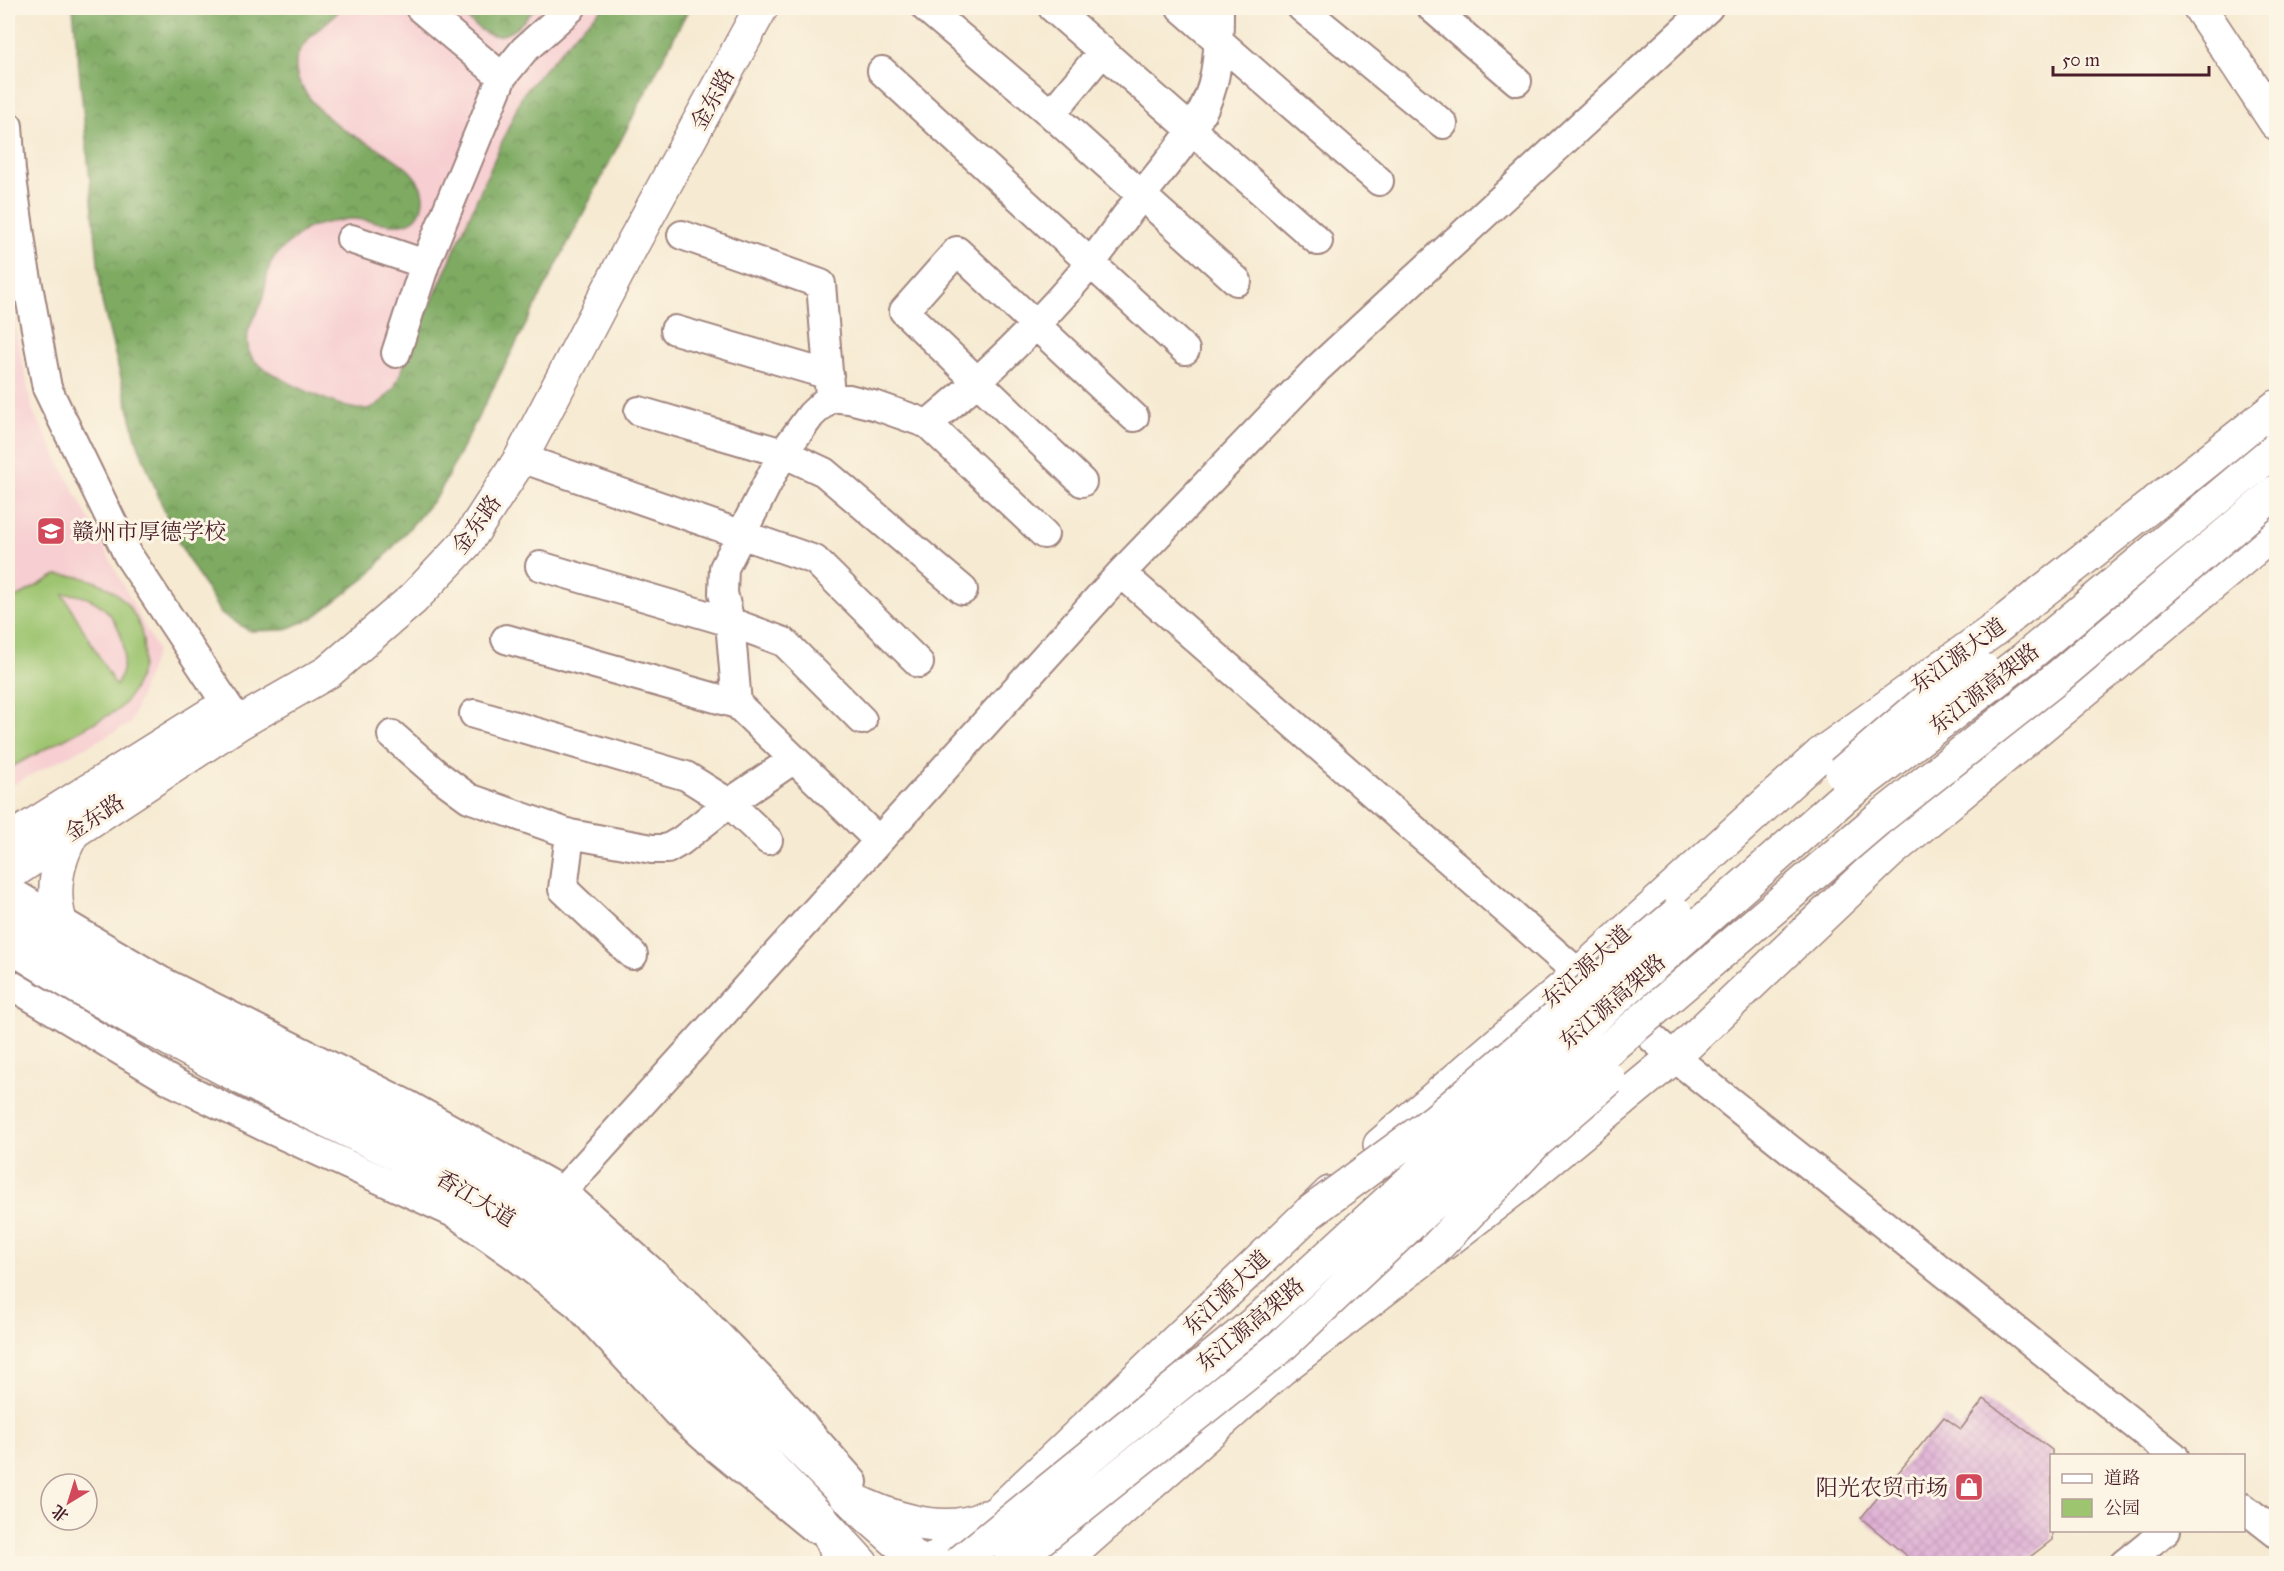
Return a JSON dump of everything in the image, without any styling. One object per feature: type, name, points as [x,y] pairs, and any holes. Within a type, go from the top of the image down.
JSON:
[{"type":"main road","name":"金东路","points":[[8,875],[74,831],[315,655],[402,586],[451,534],[504,454],[737,8]]},
{"type":"main road","name":"金东路","points":[[8,842],[38,822],[232,714],[328,672],[413,599],[466,543],[521,458],[632,245],[762,8]]},
{"type":"main road","points":[[2200,8],[2277,123]]},
{"type":"main road","name":"东江源大道","points":[[928,1563],[1000,1510],[1380,1145],[1580,973],[1821,754],[1991,632],[2277,407]]},
{"type":"main road","name":"东江源高架路","points":[[957,1563],[1262,1317],[1462,1134],[1844,797],[2024,659],[2277,449]]},
{"type":"main road","name":"东江源高架路","points":[[1010,1563],[1279,1348],[1485,1154],[1877,820],[2058,677],[2277,492]]},
{"type":"main road","points":[[1063,1562],[1280,1370],[1514,1189],[1674,1057],[1890,852],[2277,531]]},
{"type":"main road","points":[[1309,1213],[1436,1120],[1926,701],[2057,631]]},
{"type":"main road","points":[[1432,1252],[1535,1143],[1959,779],[2058,677]]},
{"type":"main road","points":[[8,831],[38,822]]},
{"type":"main road","points":[[74,831],[66,845],[56,876],[57,909],[69,942],[92,968]]},
{"type":"main road","points":[[8,915],[92,968],[201,1027],[436,1146],[554,1200],[611,1264],[846,1496],[922,1563]]},
{"type":"main road","name":"香江大道","points":[[8,944],[64,980],[188,1050],[426,1169],[480,1198],[528,1231],[596,1288],[837,1548],[862,1563]]},
{"type":"main road","points":[[846,1496],[904,1520],[945,1525],[967,1524],[1000,1510]]},
{"type":"street","points":[[420,8],[502,77]]},
{"type":"street","points":[[396,353],[425,264],[502,77],[524,50],[571,8]]},
{"type":"street","points":[[927,8],[1051,114],[1237,281]]},
{"type":"street","points":[[1053,8],[1318,241]]},
{"type":"street","points":[[1181,8],[1379,181]]},
{"type":"street","points":[[928,424],[978,382],[1036,325],[1091,262],[1192,132],[1210,92],[1219,40],[1219,8]]},
{"type":"street","points":[[1302,8],[1443,124]]},
{"type":"street","points":[[1432,8],[1517,81]]},
{"type":"street","points":[[554,1200],[1121,573],[1317,369],[1708,8]]},
{"type":"street","points":[[1051,114],[1103,51]]},
{"type":"street","points":[[882,71],[1185,350]]},
{"type":"street","points":[[8,126],[9,171],[47,388],[128,555],[232,714]]},
{"type":"street","points":[[682,235],[821,284],[829,386],[783,453],[724,568],[723,593],[730,622],[737,704]]},
{"type":"street","points":[[351,239],[425,264]]},
{"type":"street","points":[[1083,482],[904,311],[957,251],[1134,417]]},
{"type":"street","points":[[675,330],[829,386],[849,399],[878,406],[928,424],[1044,534]]},
{"type":"street","points":[[639,411],[783,453],[824,472],[963,590]]},
{"type":"street","points":[[521,458],[814,560],[919,663]]},
{"type":"street","points":[[540,566],[730,622],[784,642],[862,720]]},
{"type":"street","points":[[1121,573],[1674,1057],[2173,1454]]},
{"type":"street","points":[[506,639],[737,704],[878,840]]},
{"type":"street","points":[[474,714],[686,776],[729,803],[768,840]]},
{"type":"street","points":[[392,735],[439,776],[469,798],[570,834],[652,849],[668,849],[729,803],[794,759]]},
{"type":"street","points":[[570,834],[563,889],[633,955]]},
{"type":"street","points":[[8,890],[161,981],[408,1105],[554,1200],[690,1306],[777,1396],[922,1563]]},
{"type":"street","points":[[8,982],[172,1082],[456,1214],[514,1255],[578,1305],[676,1412],[837,1548]]},
{"type":"street","points":[[2245,1509],[2277,1533]]},
{"type":"street","points":[[2124,1563],[2163,1532]]},
{"type":"shaded area","points":[[73,8],[689,8],[438,495],[368,576],[313,618],[284,630],[250,631],[221,614],[174,535],[137,442],[102,302]]},
{"type":"shaded area","name":"赣州市厚德学校","points":[[8,293],[33,411],[157,650],[130,724],[8,787]]},
{"type":"green space","points":[[73,8],[342,8],[311,36],[301,49],[297,57],[296,73],[312,101],[337,125],[385,152],[408,169],[422,189],[423,201],[419,213],[413,220],[404,224],[350,219],[314,226],[302,232],[273,260],[268,272],[263,299],[249,328],[247,339],[249,352],[263,368],[326,400],[356,409],[366,409],[378,404],[394,388],[523,94],[578,31],[603,8],[689,8],[438,495],[368,576],[313,618],[284,630],[250,631],[221,614],[174,535],[137,442],[102,302]]},
{"type":"green space","points":[[455,8],[535,8],[515,28],[503,35],[496,35],[480,30]]},
{"type":"green space","points":[[56,575],[83,578],[106,587],[124,601],[137,620],[143,641],[142,664],[134,687],[118,710],[8,769],[8,602]],"holes":[[[63,594],[80,596],[95,602],[107,611],[122,638],[124,654],[122,670],[116,686]]]},
{"type":"building","name":"阳光农贸市场","points":[[1984,1399],[2052,1450],[2050,1454],[2050,1532],[2052,1532],[2052,1540],[2022,1563],[1915,1563],[1861,1518],[1944,1417],[1961,1429]]},
{"type":"place","name":"赣州市厚德学校","points":[[51,531]]},
{"type":"place","name":"阳光农贸市场","points":[[1969,1487]]}]
